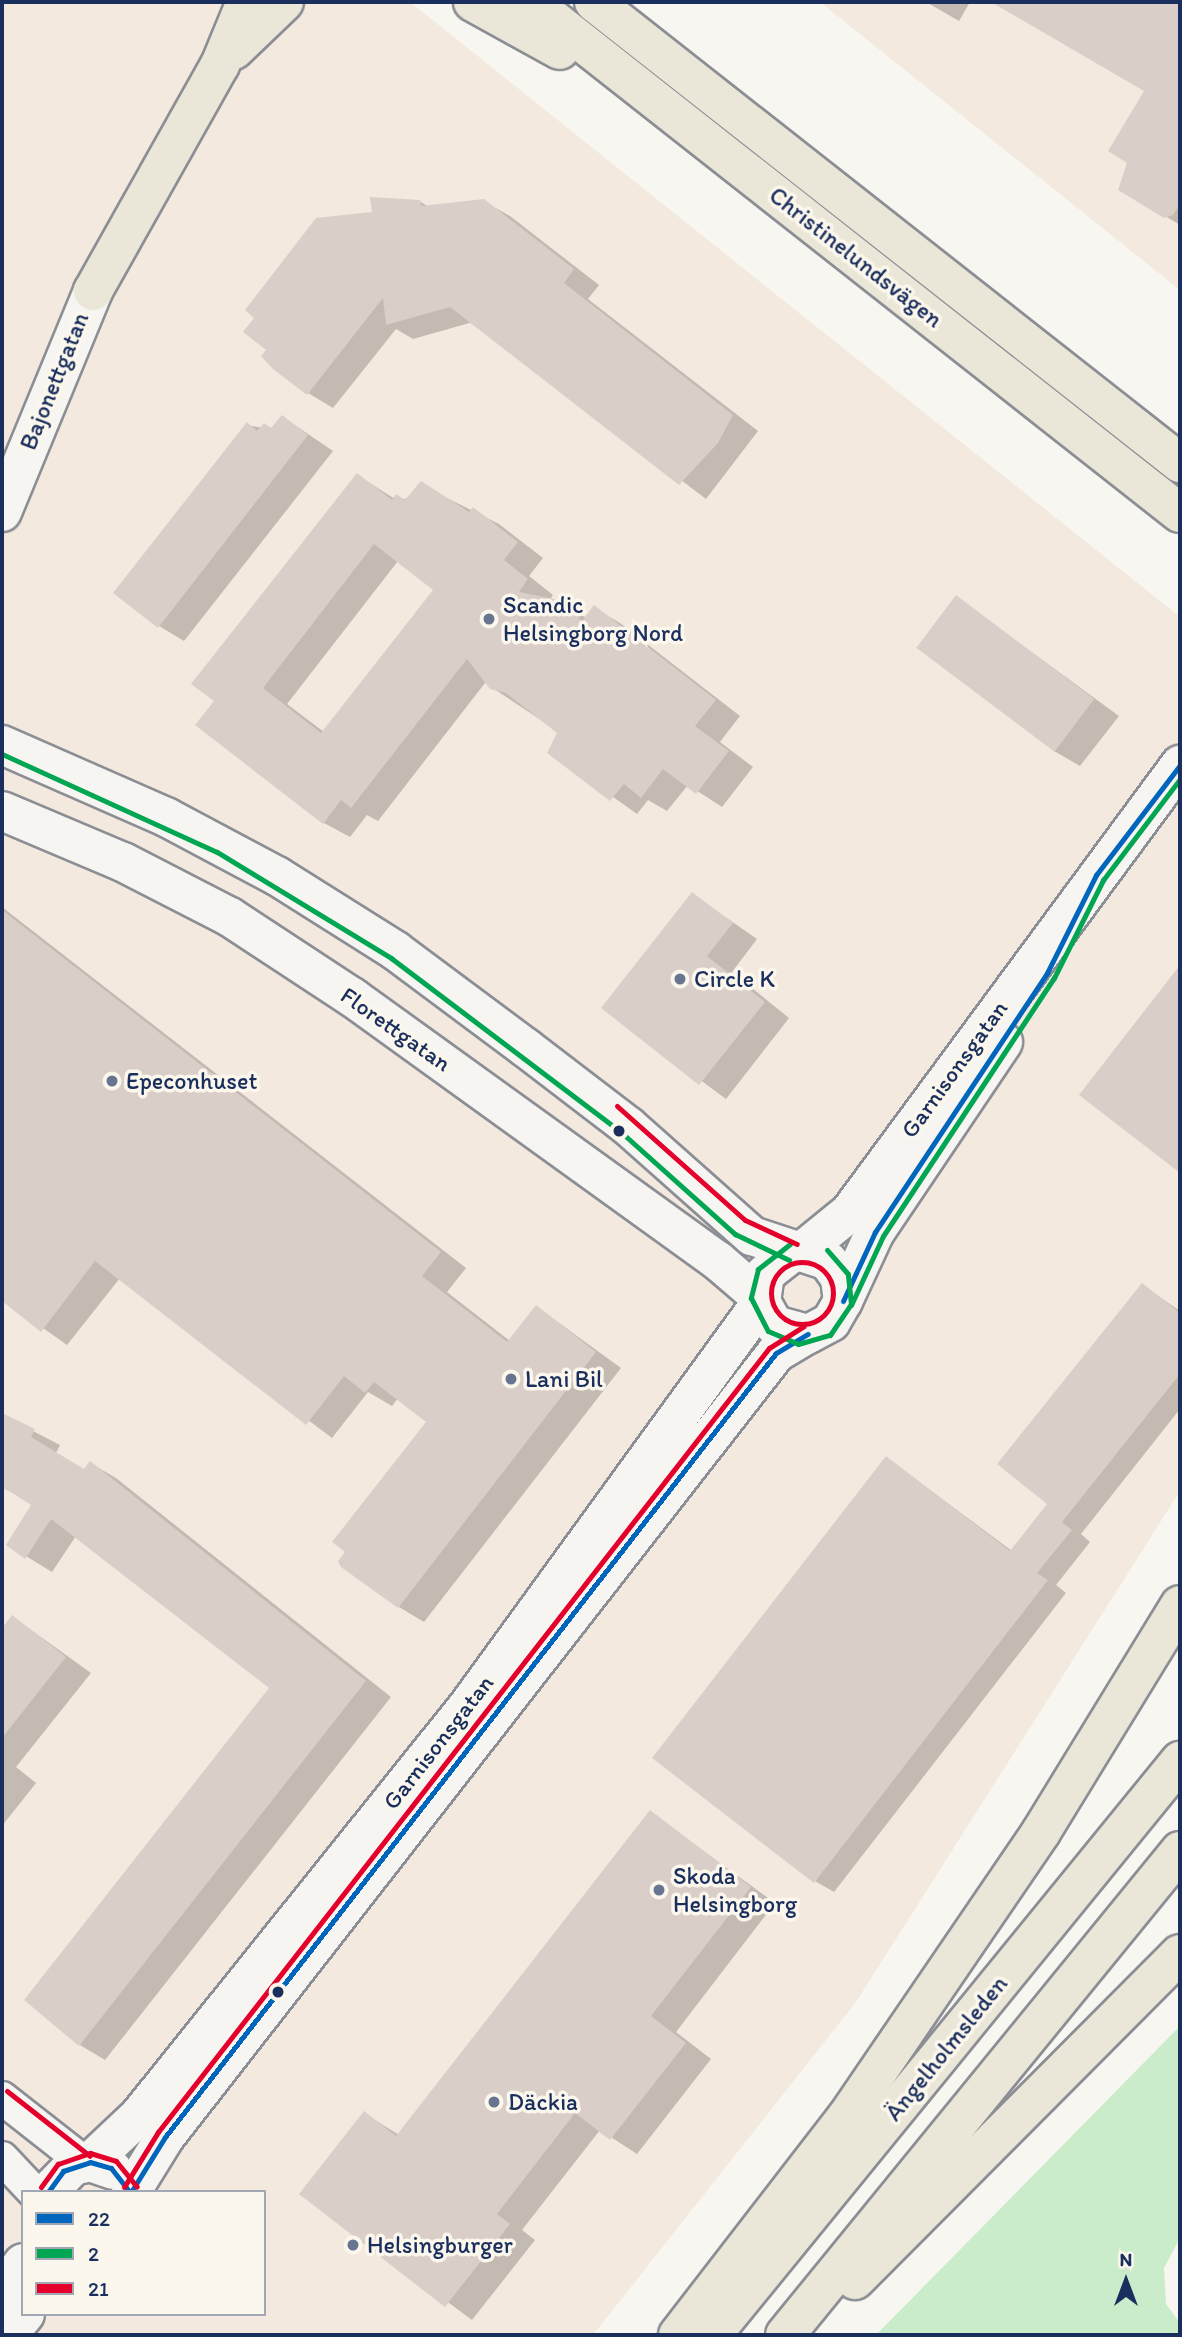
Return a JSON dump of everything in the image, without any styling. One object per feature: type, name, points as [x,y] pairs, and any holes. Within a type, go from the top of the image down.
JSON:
[{"type":"main road","points":[[93,291],[220,65],[246,2]]},
{"type":"main road","points":[[220,65],[284,2]]},
{"type":"main road","points":[[473,2],[571,58],[810,221]]},
{"type":"main road","name":"Christinelundsvägen","points":[[531,2],[1180,513]]},
{"type":"main road","name":"Christinelundsvägen","points":[[594,2],[743,116],[1180,463]]},
{"type":"main road","points":[[620,2],[743,116]]},
{"type":"main road","points":[[678,2335],[846,2118],[1041,1832],[1180,1605]]},
{"type":"main road","name":"Ängelholmsleden","points":[[712,2335],[1180,1760]]},
{"type":"main road","points":[[785,2335],[1180,1851]]},
{"type":"main road","points":[[794,2335],[893,2246],[1180,1954]]},
{"type":"street","name":"Bajonettgatan","points":[[2,512],[93,291]]},
{"type":"street","points":[[2,745],[221,844],[396,951],[628,1126],[740,1227],[835,1268],[843,1301]]},
{"type":"street","name":"Garnisonsgatan","points":[[49,2190],[63,2171],[88,2163],[139,2116],[468,1706],[760,1300],[765,1274],[850,1212],[1096,875],[1180,765]]},
{"type":"street","name":"Florettgatan","points":[[2,811],[123,862],[230,918],[362,1004],[717,1259],[760,1300]]},
{"type":"street","name":"Garnisonsgatan","points":[[132,2190],[165,2137],[776,1353],[831,1322],[875,1232],[1047,973],[1096,875]]},
{"type":"street","points":[[760,1300],[774,1325],[808,1334]]},
{"type":"street","points":[[2,2098],[88,2163]]},
{"type":"street","points":[[2,2158],[32,2190]]},
{"type":"street","name":"Garnisonsgatan","points":[[88,2163],[111,2168],[129,2190]]},
{"type":"street","points":[[2,2291],[21,2266]]},
{"type":"street","points":[[8,2335],[23,2316]]},
{"type":"shaded area","points":[[2,2],[410,2],[1180,617],[1180,1491],[856,2002],[593,2335],[2,2335]]},
{"type":"shaded area","points":[[820,2],[1180,2],[1180,290]]},
{"type":"green space","points":[[1180,2026],[1180,2238],[1164,2268],[1166,2304],[1180,2323],[1180,2335],[876,2335]]},
{"type":"building","points":[[991,2],[1180,2],[1180,204],[1173,215],[1164,218],[1118,190],[1127,163],[1108,151],[1144,91]]},
{"type":"building","points":[[370,197],[420,200],[421,206],[484,199],[574,269],[564,283],[733,415],[718,443],[679,485],[450,307],[386,325],[383,298],[307,395],[273,369],[261,356],[266,350],[243,332],[254,318],[245,310],[316,218],[372,212]]},
{"type":"building","points":[[282,415],[308,435],[158,628],[113,593],[247,422],[257,431],[264,423],[271,428]]},
{"type":"building","name":"Scandic Helsingborg Nord","points":[[357,473],[392,500],[396,494],[405,500],[421,481],[469,512],[473,507],[518,542],[504,560],[528,579],[519,592],[559,600],[582,621],[594,605],[716,700],[695,726],[729,751],[696,794],[663,769],[641,798],[624,784],[610,801],[547,753],[557,733],[506,693],[490,689],[467,659],[351,808],[341,800],[323,824],[195,725],[214,701],[191,684]],"holes":[[[374,544],[433,590],[321,733],[263,688]]]},
{"type":"building","points":[[956,595],[1094,699],[1054,752],[916,648]]},
{"type":"building","name":"Circle K","points":[[692,892],[733,923],[707,956],[765,1002],[699,1085],[601,1008]]},
{"type":"building","name":"Epeconhuset","points":[[2,910],[441,1252],[422,1276],[507,1342],[536,1305],[596,1352],[398,1608],[341,1567],[338,1561],[345,1552],[332,1542],[426,1422],[374,1382],[365,1393],[344,1376],[306,1425],[95,1261],[41,1332],[2,1301]]},
{"type":"building","points":[[1180,965],[1180,1173],[1079,1095]]},
{"type":"building","points":[[1142,1283],[1180,1313],[1180,1374],[1062,1522],[1072,1530],[1037,1573],[1048,1580],[814,1883],[652,1758],[886,1456],[1010,1551],[1047,1504],[997,1464]]},
{"type":"building","points":[[2,1413],[35,1429],[31,1437],[84,1469],[90,1461],[366,1681],[79,2046],[24,2000],[269,1688],[51,1519],[25,1559],[6,1545],[31,1505],[2,1486]]},
{"type":"building","points":[[12,1615],[66,1657],[2,1738],[2,1628]]},
{"type":"building","points":[[650,1810],[751,1887],[651,2016],[686,2043],[610,2140],[575,2113],[497,2214],[510,2224],[445,2307],[299,2194],[364,2111],[396,2136]]},
{"type":"transit line","name":"2","points":[[2,754],[217,852],[391,958],[622,1133],[735,1234],[789,1260]]},
{"type":"transit line","name":"22","points":[[843,1301],[875,1232],[1047,973],[1096,875],[1180,765]]},
{"type":"transit line","name":"2","points":[[851,1305],[883,1236],[1054,978],[1103,880],[1180,779]]},
{"type":"transit line","name":"21","points":[[617,1106],[745,1220],[797,1244]]},
{"type":"transit line","name":"2","points":[[790,1244],[758,1269],[751,1298],[768,1331],[798,1344],[830,1335],[851,1304],[848,1274],[827,1250]]},
{"type":"transit line","name":"21","points":[[802,1262],[814,1264],[824,1271],[831,1281],[833,1293],[831,1305],[824,1315],[814,1322],[802,1324],[790,1322],[780,1315],[773,1305],[771,1293],[773,1281],[780,1271],[790,1264],[802,1262]]},
{"type":"transit line","name":"21","points":[[124,2187],[158,2132],[769,1348],[804,1326]]},
{"type":"transit line","name":"22","points":[[132,2190],[165,2137],[776,1353],[808,1334]]},
{"type":"transit line","name":"21","points":[[7,2091],[90,2156]]},
{"type":"transit line","name":"21","points":[[41,2187],[58,2164],[90,2153],[116,2161],[137,2187]]},
{"type":"transit line","name":"22","points":[[49,2190],[63,2171],[90,2162],[111,2168],[128,2190]]},
{"type":"place","name":"Scandic Helsingborg Nord","points":[[489,619]]},
{"type":"place","name":"Circle K","points":[[680,979]]},
{"type":"place","name":"Epeconhuset","points":[[112,1081]]},
{"type":"place","name":"Lani Bil","points":[[511,1379]]},
{"type":"place","name":"Skoda Helsingborg","points":[[659,1890]]},
{"type":"place","name":"Däckia","points":[[494,2102]]},
{"type":"place","name":"Helsingburger","points":[[353,2245]]}]
